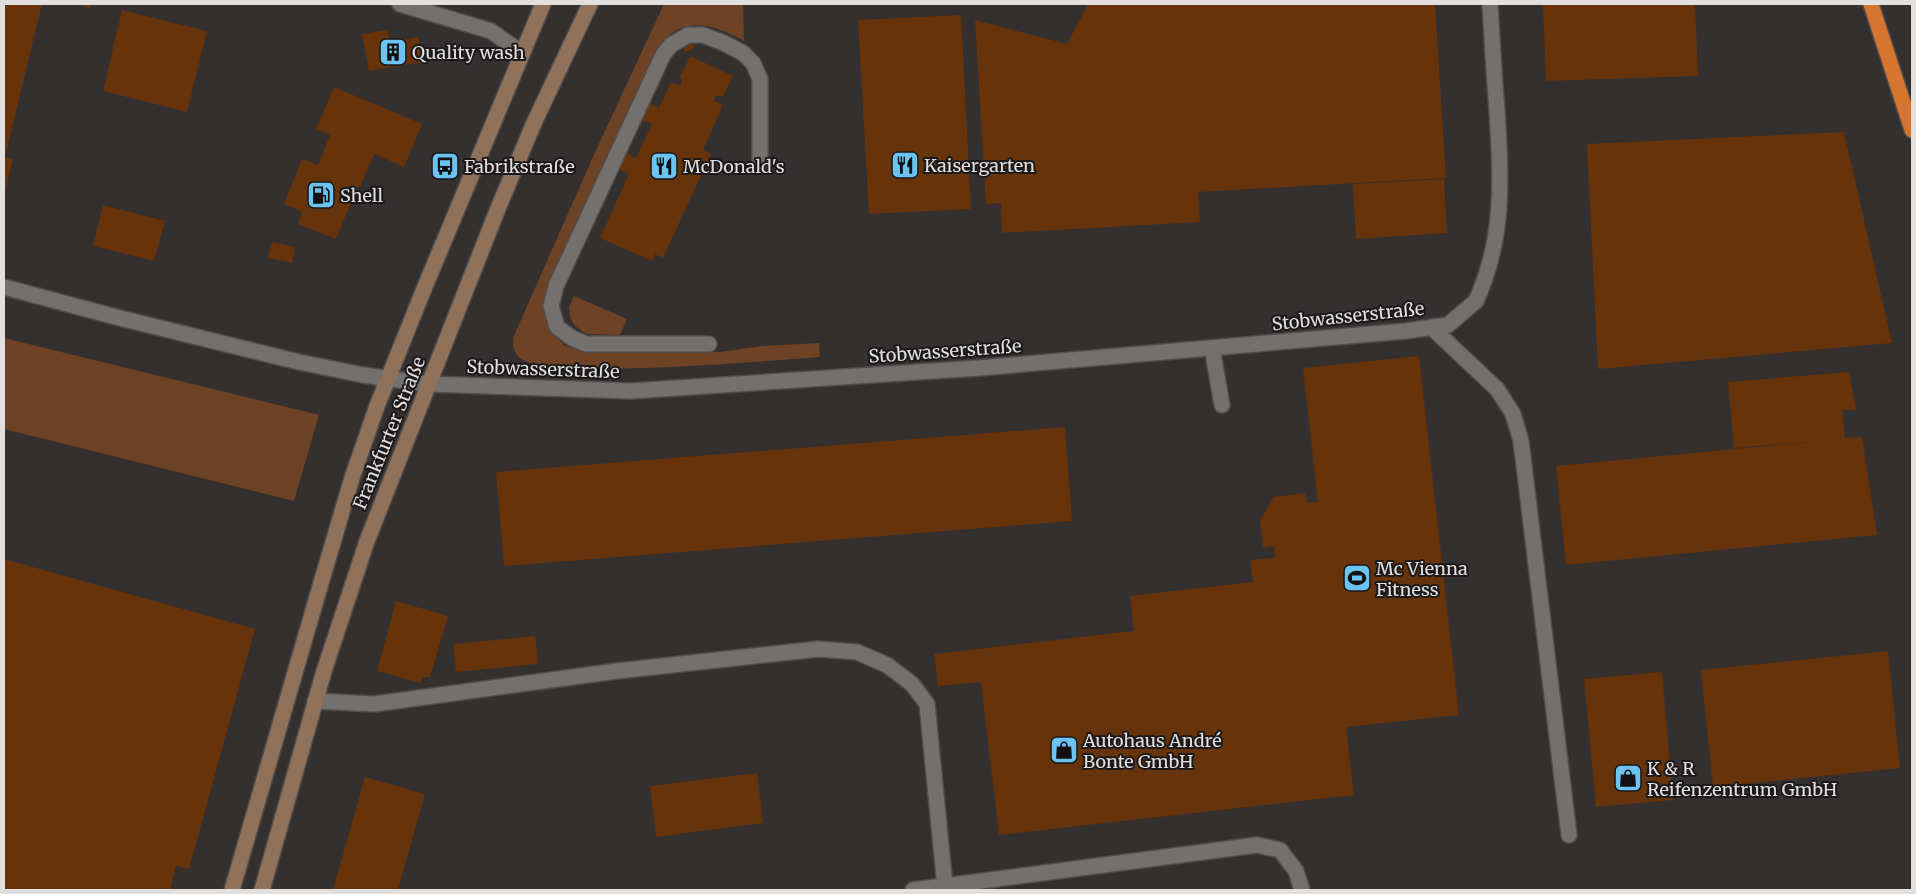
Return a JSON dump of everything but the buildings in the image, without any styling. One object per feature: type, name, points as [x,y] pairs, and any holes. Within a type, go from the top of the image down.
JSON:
[{"type":"highway","points":[[1870,4],[1912,130]]},
{"type":"main road","name":"Frankfurter Straße","points":[[232,890],[352,478],[387,378],[543,4]]},
{"type":"main road","name":"Frankfurter Straße","points":[[262,890],[315,701],[355,574],[499,206],[534,123],[590,4]]},
{"type":"street","points":[[400,4],[490,31],[522,53]]},
{"type":"street","name":"Stobwasserstraße","points":[[387,378],[428,384],[631,391],[970,369],[1406,331],[1448,325],[1476,301],[1486,278],[1496,239],[1500,194],[1500,157],[1490,4]]},
{"type":"street","points":[[709,344],[586,344],[572,338],[558,327],[551,306],[556,286],[664,55],[671,45],[688,35],[703,35],[743,53],[753,63],[760,79],[760,165]]},
{"type":"street","points":[[4,287],[116,318],[299,362],[387,378]]},
{"type":"street","points":[[1431,327],[1497,389],[1513,414],[1522,441],[1569,835]]},
{"type":"street","points":[[1212,348],[1222,405]]},
{"type":"street","points":[[315,701],[374,704],[617,671],[808,650],[857,652],[887,665],[912,684],[927,704],[945,886]]},
{"type":"street","points":[[913,890],[1257,845],[1280,850],[1296,871],[1302,890]]},
{"type":"shaded area","points":[[664,4],[743,4],[744,41],[727,32],[699,25],[681,28],[672,33],[659,48],[545,313],[551,331],[564,345],[585,352],[720,352],[762,346],[819,343],[820,357],[712,365],[614,369],[538,365],[520,358],[515,351],[513,338],[596,150]]},
{"type":"shaded area","points":[[574,296],[627,319],[620,335],[586,334],[575,326],[570,317],[569,307]]},
{"type":"shaded area","points":[[4,338],[319,415],[294,501],[4,429]]},
{"type":"place","name":"Quality wash","points":[[393,52]]},
{"type":"place","name":"Kaisergarten","points":[[905,165]]},
{"type":"place","name":"Fabrikstraße","points":[[445,166]]},
{"type":"place","name":"McDonald's","points":[[664,166]]},
{"type":"place","name":"Shell","points":[[321,195]]},
{"type":"place","name":"Mc Vienna Fitness","points":[[1357,578]]},
{"type":"place","name":"Autohaus André Bonte GmbH","points":[[1064,750]]},
{"type":"place","name":"K & R Reifenzentrum GmbH","points":[[1628,778]]}]
